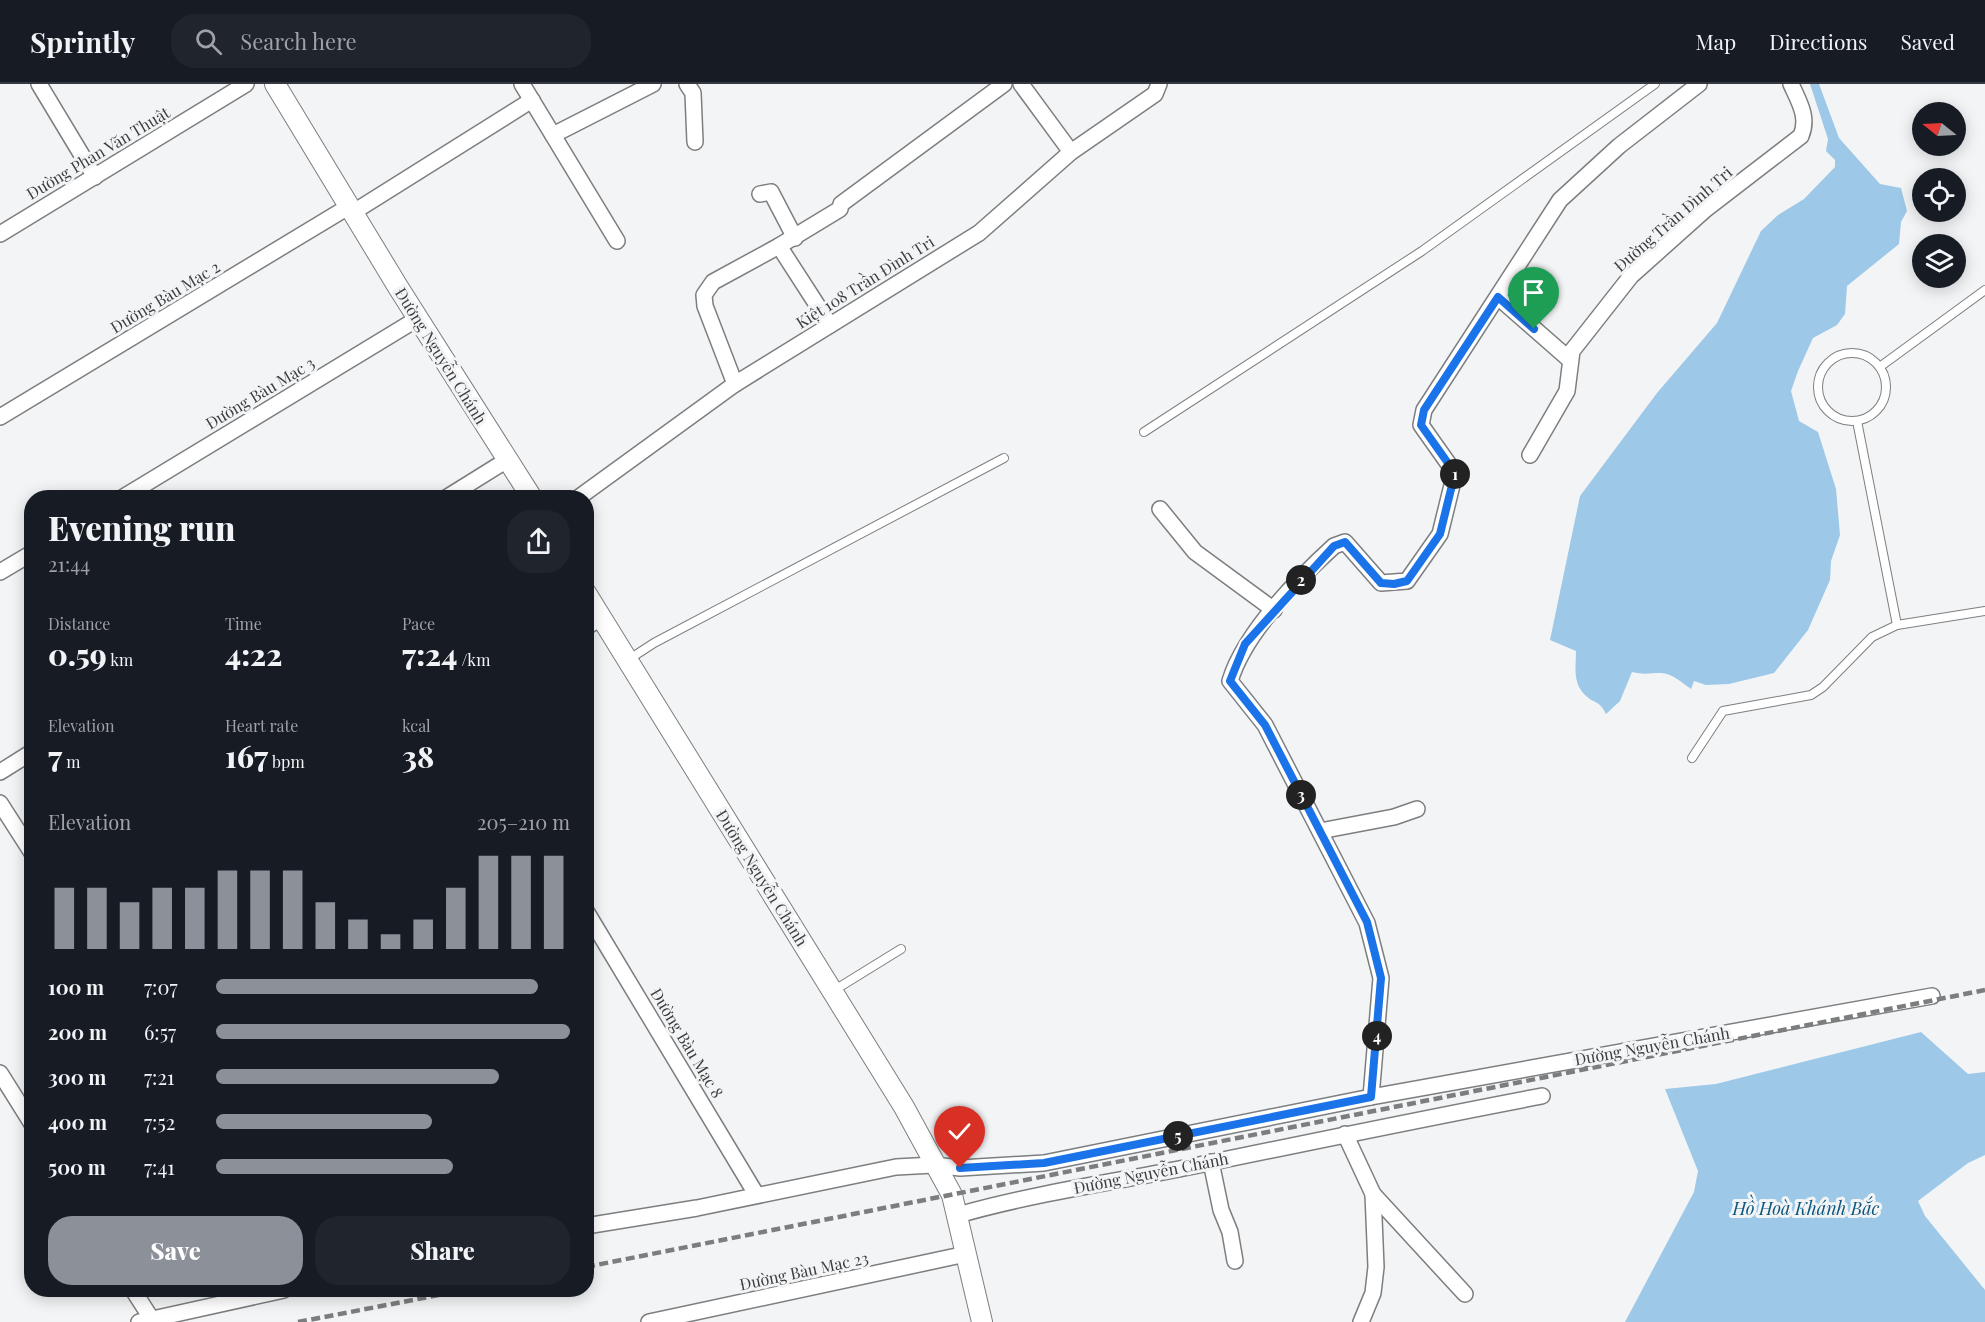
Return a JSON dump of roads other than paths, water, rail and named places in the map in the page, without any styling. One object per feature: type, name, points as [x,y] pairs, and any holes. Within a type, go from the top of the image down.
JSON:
[{"type":"street","points":[[39,84],[95,177]]},
{"type":"street","name":"Đường Phan Văn Thuật","points":[[0,234],[246,84]]},
{"type":"street","name":"Đường Nguyễn Chánh","points":[[275,84],[417,319],[527,490]]},
{"type":"street","points":[[522,84],[617,241]]},
{"type":"street","points":[[553,135],[653,84]]},
{"type":"street","points":[[689,84],[693,93],[695,142]]},
{"type":"street","points":[[735,384],[705,306],[704,295],[713,282],[795,238],[840,209],[841,204],[1004,84]]},
{"type":"street","points":[[1021,84],[1071,152]]},
{"type":"street","name":"Kiệt 108 Trần Đình Tri","points":[[589,490],[735,384],[979,233],[1071,152],[1155,94],[1159,84]]},
{"type":"street","points":[[1371,1097],[1381,978],[1367,922],[1265,725],[1230,681],[1245,644],[1318,560],[1334,546],[1345,542],[1381,583],[1394,584],[1407,581],[1440,534],[1455,473],[1421,425],[1424,410],[1560,200],[1619,146],[1699,84]]},
{"type":"street","name":"Đường Trần Đình Tri","points":[[1530,455],[1567,391],[1572,351],[1631,276],[1706,209],[1801,136],[1806,123],[1805,117],[1791,84]]},
{"type":"street","points":[[350,210],[532,100]]},
{"type":"street","points":[[760,194],[771,192],[795,238]]},
{"type":"street","name":"Đường Bàu Mạc 2","points":[[0,417],[350,210]]},
{"type":"street","points":[[779,246],[830,325]]},
{"type":"street","points":[[1498,297],[1570,360]]},
{"type":"street","name":"Đường Bàu Mạc 3","points":[[135,490],[417,319]]},
{"type":"street","points":[[459,490],[507,460]]},
{"type":"street","points":[[1160,509],[1195,552],[1274,610]]},
{"type":"street","points":[[0,572],[24,558]]},
{"type":"street","name":"Đường Nguyễn Chánh","points":[[594,623],[627,661],[904,1107],[952,1195],[982,1322]]},
{"type":"street","points":[[0,772],[24,757]]},
{"type":"street","points":[[0,803],[24,840]]},
{"type":"street","points":[[1320,831],[1394,817],[1417,809]]},
{"type":"street","name":"Đường Bàu Mạc 8","points":[[594,924],[756,1194]]},
{"type":"street","name":"Đường Nguyễn Chánh","points":[[934,1165],[960,1168],[1044,1163],[1371,1097],[1932,996]]},
{"type":"street","points":[[0,1073],[24,1111]]},
{"type":"street","name":"Đường Nguyễn Chánh","points":[[958,1215],[1012,1199],[1542,1096]]},
{"type":"street","points":[[1345,1134],[1373,1194],[1465,1294]]},
{"type":"street","points":[[1211,1162],[1221,1210],[1230,1232],[1235,1262]]},
{"type":"street","points":[[594,1221],[697,1208],[756,1194],[896,1167],[934,1165]]},
{"type":"street","points":[[1361,1322],[1373,1293],[1376,1267],[1373,1194]]},
{"type":"street","name":"Đường Bàu Mạc 23","points":[[649,1322],[685,1318],[966,1254]]},
{"type":"street","points":[[136,1297],[145,1320],[252,1297]]},
{"type":"lane","points":[[1144,432],[1422,251],[1655,84]]},
{"type":"lane","points":[[1881,366],[1985,290]]},
{"type":"lane","points":[[1845,353],[1865,354],[1881,366],[1887,385],[1883,404],[1869,418],[1849,422],[1831,415],[1819,399],[1818,379],[1828,362],[1845,353]]},
{"type":"lane","points":[[1857,421],[1897,625]]},
{"type":"lane","points":[[627,661],[654,643],[1004,458]]},
{"type":"lane","points":[[1692,758],[1723,711],[1812,695],[1823,687],[1872,637],[1897,625],[1985,611]]},
{"type":"lane","points":[[832,992],[901,949]]},
{"type":"water","points":[[1810,84],[1819,84],[1839,138],[1880,184],[1901,188],[1907,211],[1901,222],[1899,244],[1847,286],[1845,314],[1837,325],[1813,338],[1791,391],[1799,421],[1818,432],[1836,489],[1840,535],[1831,561],[1830,580],[1808,630],[1774,673],[1729,684],[1706,685],[1694,681],[1691,689],[1665,673],[1632,672],[1620,701],[1606,714],[1601,706],[1586,696],[1579,686],[1576,675],[1576,651],[1550,640],[1580,496],[1657,393],[1717,323],[1761,231],[1778,215],[1804,199],[1835,167],[1835,160],[1826,151],[1828,139]]},
{"type":"water","name":"Hồ Hoà Khánh Bắc","points":[[1921,1032],[1968,1074],[1985,1072],[1985,1155],[1968,1163],[1918,1201],[1925,1216],[1985,1290],[1985,1322],[1625,1322],[1694,1192],[1698,1171],[1665,1089],[1716,1084]]},
{"type":"railway","points":[[594,1265],[1985,990]]},
{"type":"railway","points":[[298,1322],[428,1297]]}]
